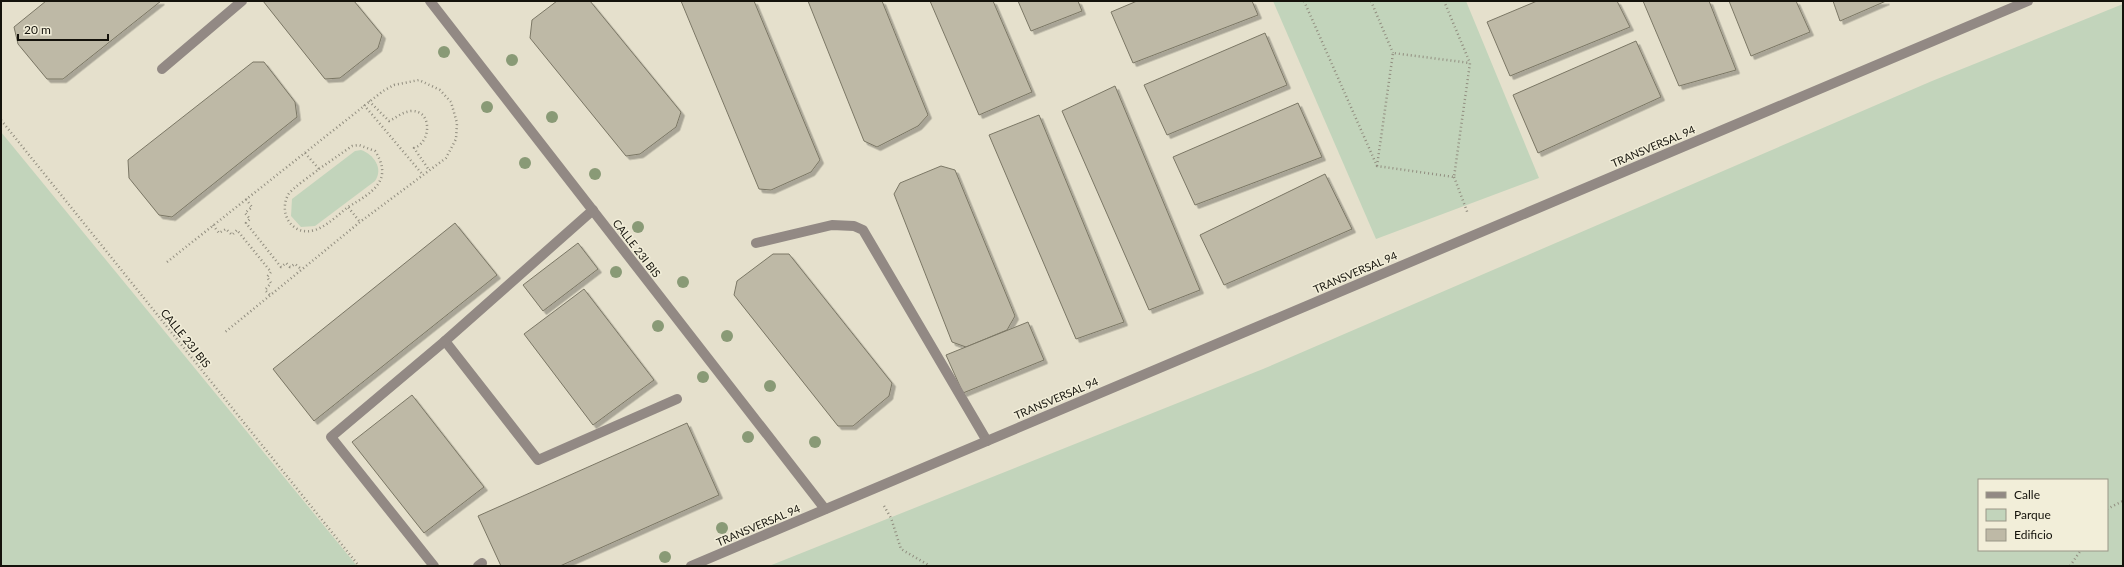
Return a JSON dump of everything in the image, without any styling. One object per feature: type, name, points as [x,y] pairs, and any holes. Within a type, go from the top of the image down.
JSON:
[{"type":"street","points":[[162,69],[242,1]]},
{"type":"street","name":"TRANSVERSAL 94","points":[[691,566],[2028,1]]},
{"type":"street","name":"CALLE 23I BIS","points":[[434,2],[825,509]]},
{"type":"street","points":[[434,566],[330,437],[445,341],[593,210]]},
{"type":"street","points":[[756,244],[832,225],[849,225],[863,230],[987,441]]},
{"type":"street","points":[[445,341],[538,460],[676,399]]},
{"type":"path","points":[[1304,1],[1377,166]]},
{"type":"path","points":[[1371,1],[1393,53],[1377,166]]},
{"type":"path","points":[[1444,1],[1470,63],[1454,177],[1476,234]]},
{"type":"path","points":[[1393,53],[1470,63]]},
{"type":"path","points":[[167,262],[364,105],[394,85],[419,80],[440,90],[446,97],[456,113],[457,123],[456,139],[446,158],[360,222],[224,333]]},
{"type":"path","points":[[370,101],[389,121],[399,114],[409,111],[424,115],[428,125],[428,131],[420,144],[414,148],[429,170]]},
{"type":"path","points":[[364,105],[423,175]]},
{"type":"path","name":"CALLE 23J BIS","points":[[1,120],[359,566]]},
{"type":"path","points":[[359,145],[375,151],[383,170],[380,183],[348,207],[323,227],[314,231],[304,232],[289,223],[284,212],[288,194],[319,169],[352,146],[359,145]]},
{"type":"path","points":[[305,153],[319,169]]},
{"type":"path","points":[[1377,166],[1454,177]]},
{"type":"path","points":[[246,199],[252,207],[245,213],[250,219],[246,223],[281,267],[286,263],[290,267],[296,264],[301,270]]},
{"type":"path","points":[[348,207],[360,222]]},
{"type":"path","points":[[213,226],[219,233],[226,229],[232,235],[237,230],[271,272],[267,277],[271,283],[265,290],[270,295]]},
{"type":"path","points":[[872,489],[892,518],[901,549],[930,566]]},
{"type":"path","points":[[2108,508],[2123,501]]},
{"type":"path","points":[[2070,566],[2080,551]]},
{"type":"green space","points":[[1273,1],[1466,1],[1539,178],[1376,239]]},
{"type":"green space","points":[[2123,4],[2123,566],[769,566],[1263,369],[1932,81]]},
{"type":"green space","points":[[1,132],[357,566],[1,566]]},
{"type":"green space","points":[[361,150],[370,155],[376,162],[378,171],[375,181],[315,226],[301,227],[291,216],[292,199],[355,151]]},
{"type":"building","points":[[46,1],[161,1],[63,79],[47,79],[18,44],[14,27]]},
{"type":"building","points":[[263,1],[354,1],[382,35],[378,48],[340,78],[325,79]]},
{"type":"building","points":[[557,1],[590,1],[681,112],[676,127],[640,154],[626,156],[530,38],[532,20]]},
{"type":"building","points":[[681,1],[754,1],[820,160],[811,172],[771,190],[759,189]]},
{"type":"building","points":[[808,1],[882,1],[928,115],[918,126],[877,147],[864,141]]},
{"type":"building","points":[[930,1],[993,1],[1032,92],[979,115]]},
{"type":"building","points":[[1018,1],[1078,1],[1082,11],[1031,31]]},
{"type":"building","points":[[1137,1],[1252,1],[1258,15],[1133,63],[1111,12]]},
{"type":"building","points":[[1537,1],[1617,1],[1630,27],[1510,76],[1487,22]]},
{"type":"building","points":[[1643,1],[1709,1],[1736,70],[1679,86]]},
{"type":"building","points":[[1729,1],[1796,1],[1810,32],[1751,56]]},
{"type":"building","points":[[1833,1],[1886,1],[1840,21]]},
{"type":"building","points":[[1265,33],[1287,85],[1167,135],[1144,85]]},
{"type":"building","points":[[1636,41],[1661,97],[1538,153],[1513,95]]},
{"type":"building","points":[[253,62],[264,62],[295,102],[297,117],[172,217],[159,215],[129,178],[128,160]]},
{"type":"building","points":[[1115,86],[1200,290],[1149,310],[1062,111]]},
{"type":"building","points":[[1298,103],[1322,157],[1195,205],[1173,157]]},
{"type":"building","points":[[1039,115],[1124,322],[1076,339],[989,135]]},
{"type":"building","points":[[941,166],[955,170],[1015,316],[1007,330],[966,347],[952,342],[894,194],[900,183]]},
{"type":"building","points":[[1325,174],[1352,229],[1224,285],[1200,235]]},
{"type":"building","points":[[455,223],[497,275],[314,421],[273,369]]},
{"type":"building","points":[[578,243],[598,269],[543,311],[523,285]]},
{"type":"building","points":[[773,254],[789,254],[892,383],[889,396],[853,426],[838,426],[734,295],[737,281]]},
{"type":"building","points":[[584,289],[654,380],[593,425],[524,334]]},
{"type":"building","points":[[1028,322],[1044,360],[963,393],[946,355]]},
{"type":"building","points":[[412,395],[484,487],[424,533],[352,442]]},
{"type":"building","points":[[687,423],[719,495],[560,566],[501,566],[478,516]]}]
